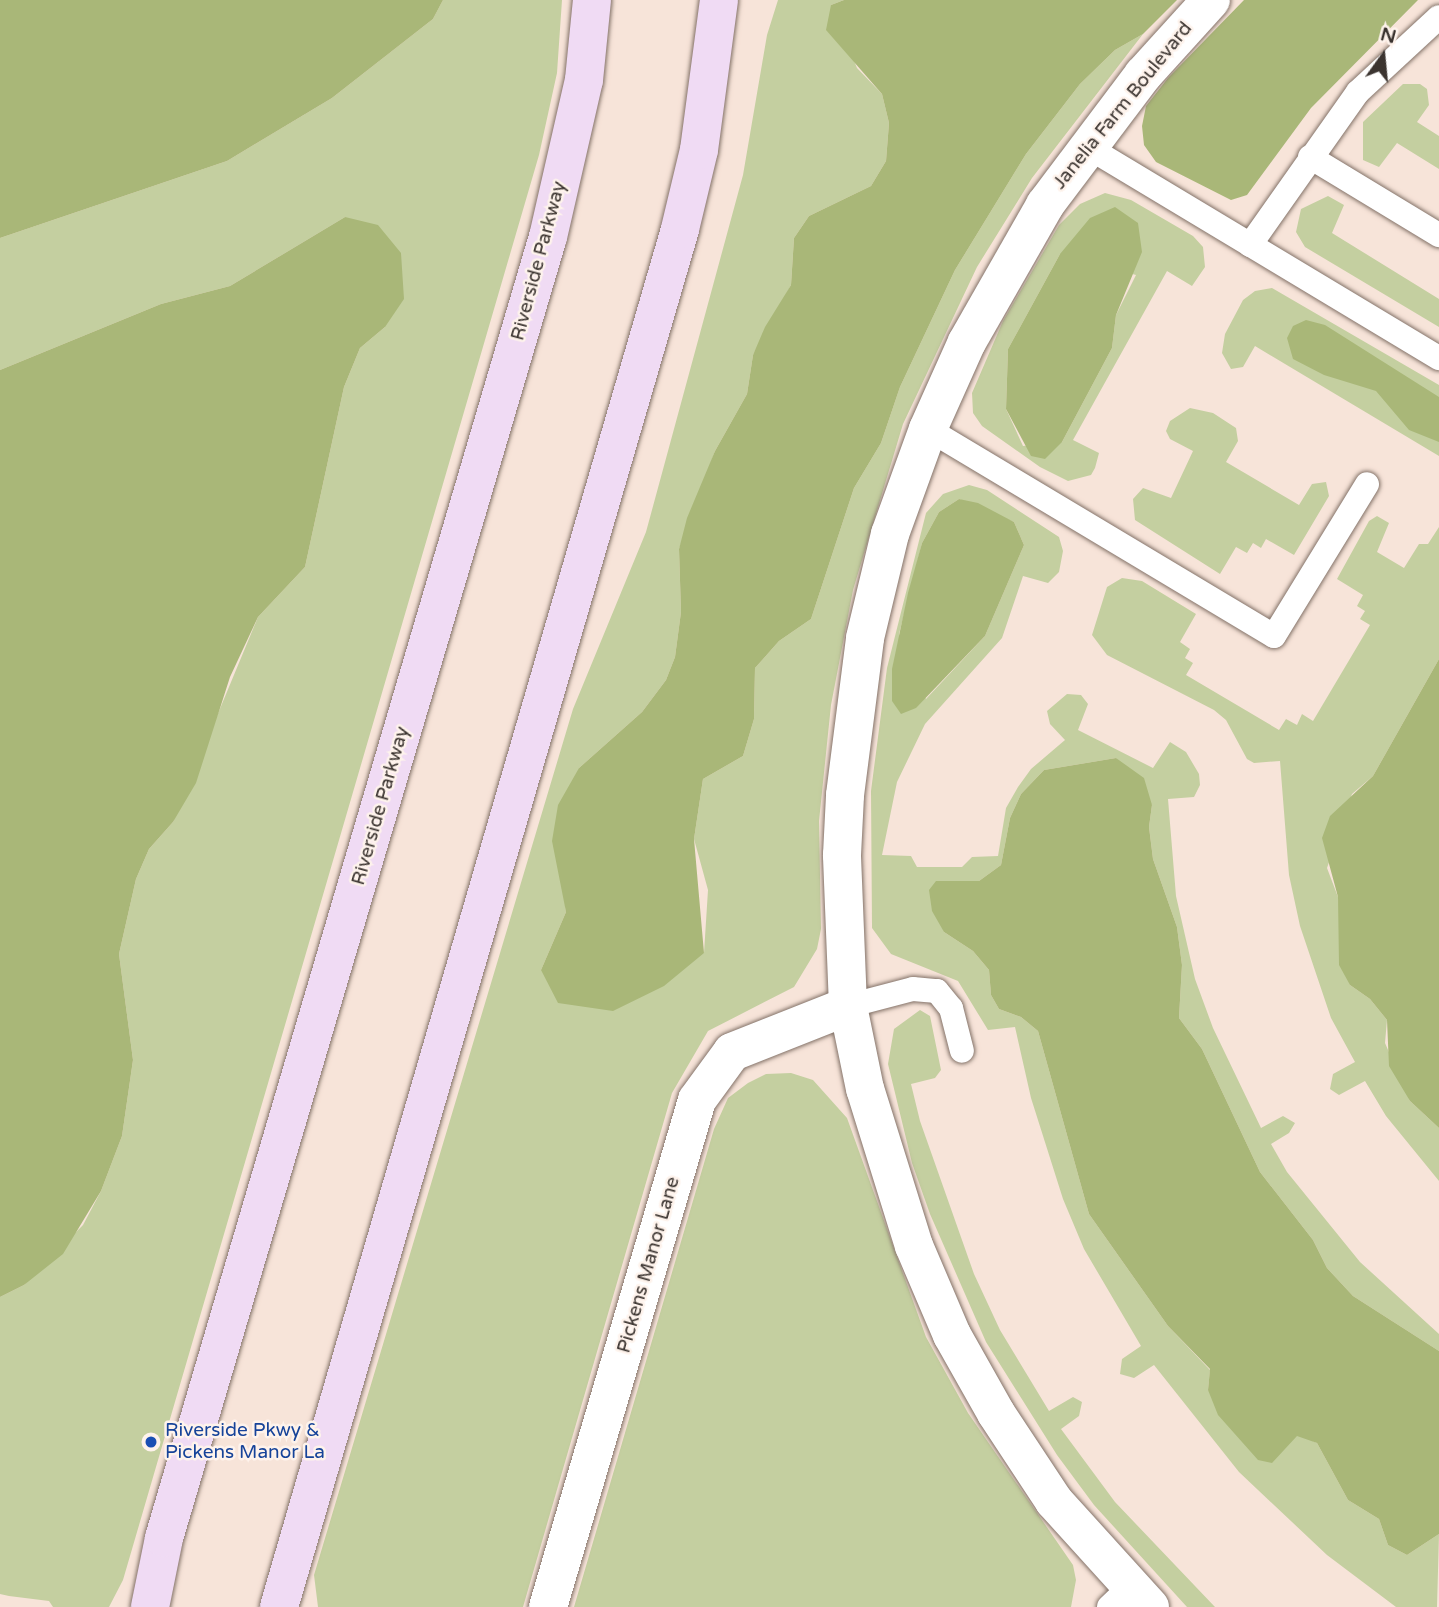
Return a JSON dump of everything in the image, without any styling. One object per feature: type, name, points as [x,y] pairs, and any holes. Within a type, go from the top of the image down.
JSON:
[{"type":"main road","name":"Riverside Parkway","points":[[150,1607],[164,1538],[548,237],[584,80],[592,0]]},
{"type":"main road","points":[[279,1607],[680,229],[699,150],[719,0]]},
{"type":"street","name":"Janelia Farm Boulevard","points":[[1130,1600],[1054,1501],[996,1413],[952,1335],[914,1246],[885,1162],[848,1006],[842,855],[852,734],[865,638],[890,534],[928,429],[1010,262],[1086,146],[1211,0]]},
{"type":"street","name":"Pickens Manor Lane","points":[[548,1607],[697,1100],[732,1052],[848,1006]]},
{"type":"lane","points":[[1250,245],[1358,92],[1439,17]]},
{"type":"lane","points":[[1086,146],[1439,358]]},
{"type":"lane","points":[[1310,157],[1439,234]]},
{"type":"lane","points":[[928,429],[1274,636],[1367,484]]},
{"type":"lane","points":[[848,1006],[913,989],[937,991],[951,1008],[962,1051]]},
{"type":"green space","points":[[0,0],[443,0],[433,19],[332,98],[227,161],[0,238]]},
{"type":"green space","points":[[443,0],[562,0],[557,73],[539,155],[123,1580],[109,1607],[53,1607],[49,1601],[0,1594],[0,1297],[24,1285],[83,1225],[101,1191],[122,1136],[133,1060],[119,954],[136,879],[149,849],[173,822],[258,617],[305,567],[344,387],[360,348],[385,327],[345,217],[230,286],[161,304],[0,370],[0,238],[227,161],[332,98],[433,19]]},
{"type":"green space","points":[[778,0],[844,0],[831,5],[857,68],[882,94],[889,123],[886,161],[871,186],[809,216],[794,238],[791,285],[753,355],[747,394],[715,451],[679,549],[681,612],[675,657],[666,680],[642,712],[579,768],[563,885],[566,912],[541,970],[704,953],[708,890],[694,839],[703,779],[743,756],[754,719],[755,668],[779,641],[811,619],[854,488],[881,443],[900,387],[955,270],[1026,154],[1080,84],[1115,50],[1143,34],[1032,178],[977,267],[903,424],[853,590],[831,705],[819,821],[821,929],[817,949],[794,987],[708,1031],[672,1093],[523,1607],[318,1607],[314,1575],[573,709],[646,532],[743,175],[767,35]]},
{"type":"green space","points":[[844,0],[1177,0],[1143,34],[1115,50],[1080,84],[1026,154],[955,270],[900,387],[881,443],[854,488],[811,619],[779,641],[755,668],[754,719],[743,756],[703,779],[694,839],[704,953],[664,986],[613,1011],[558,1003],[541,970],[566,912],[552,841],[558,805],[579,768],[642,712],[666,680],[675,657],[681,612],[679,549],[687,518],[715,451],[747,394],[753,355],[765,327],[791,285],[794,238],[809,216],[871,186],[886,161],[889,123],[882,94],[826,30],[831,5]]},
{"type":"green space","points":[[1244,0],[1418,0],[1311,108],[1247,195],[1231,200],[1156,162],[1144,145],[1142,126],[1146,106],[1168,78]]},
{"type":"green space","points":[[1403,84],[1420,84],[1427,89],[1429,105],[1417,122],[1439,136],[1439,169],[1397,143],[1379,167],[1363,160],[1363,122]]},
{"type":"green space","points":[[1105,193],[1131,200],[1193,236],[1203,247],[1205,267],[1192,286],[1167,271],[1073,440],[1099,453],[1095,468],[1091,475],[1068,481],[1040,467],[982,426],[973,413],[972,393],[1003,321],[1059,225],[1080,204]],"holes":[[[1060,254],[1136,275],[1116,315],[1112,348],[1062,442],[1023,446],[1006,409],[1008,349]]]},
{"type":"green space","points":[[1328,196],[1344,205],[1332,233],[1439,299],[1439,327],[1305,247],[1296,232],[1301,209]]},
{"type":"green space","points":[[1115,207],[1138,223],[1142,252],[1116,315],[1112,348],[1062,442],[1045,459],[1031,456],[1006,409],[1008,349],[1060,254],[1090,218]]},
{"type":"green space","points":[[345,217],[378,225],[401,253],[404,299],[385,327],[360,348],[344,387],[305,567],[258,617],[230,677],[196,783],[173,822],[149,849],[136,879],[119,954],[133,1060],[122,1136],[101,1191],[63,1254],[24,1285],[0,1297],[0,370],[161,304],[230,286]]},
{"type":"green space","points":[[1272,288],[1439,385],[1439,456],[1255,346],[1243,367],[1231,369],[1222,353],[1225,334],[1243,300],[1255,291]]},
{"type":"green space","points":[[1306,320],[1325,325],[1439,397],[1439,442],[1409,430],[1376,391],[1324,375],[1293,359],[1287,338],[1293,326]]},
{"type":"green space","points":[[1190,408],[1213,413],[1236,428],[1238,441],[1226,462],[1299,505],[1312,484],[1326,482],[1329,496],[1294,555],[1266,539],[1261,548],[1253,543],[1247,553],[1236,547],[1220,574],[1135,520],[1133,499],[1143,488],[1171,498],[1193,451],[1170,439],[1166,431],[1170,421]]},
{"type":"green space","points":[[969,485],[987,490],[1059,537],[1063,551],[1059,572],[1048,583],[1023,576],[1002,638],[925,724],[897,782],[882,855],[911,856],[917,867],[962,867],[972,857],[998,856],[1006,808],[1018,787],[1031,769],[1065,740],[1050,724],[1047,711],[1067,694],[1081,695],[1088,704],[1078,730],[1153,768],[1170,742],[1186,752],[1199,774],[1200,785],[1194,797],[1168,799],[1176,896],[1195,979],[1213,1028],[1261,1128],[1283,1116],[1295,1123],[1289,1133],[1271,1144],[1287,1172],[1360,1262],[1439,1334],[1439,1351],[1353,1296],[1327,1268],[1313,1240],[1260,1172],[1202,1049],[1179,1018],[1182,965],[1177,927],[1153,859],[1149,827],[1152,805],[1116,758],[1044,770],[1021,794],[1010,818],[1001,865],[979,881],[936,881],[944,932],[973,951],[989,970],[991,995],[999,1009],[1021,1017],[1038,1031],[1089,1214],[1168,1326],[1210,1370],[1208,1390],[1317,1443],[1348,1500],[1379,1519],[1388,1545],[1407,1555],[1439,1534],[1437,1607],[1396,1607],[1327,1555],[1239,1472],[1154,1365],[1134,1378],[1120,1374],[1122,1359],[1141,1346],[1084,1249],[1063,1199],[1031,1098],[1015,1027],[988,1030],[958,981],[891,954],[872,928],[871,791],[887,668],[926,513],[943,494]],"holes":[[[959,499],[1014,522],[1024,545],[985,636],[926,699],[899,634],[922,543],[939,512]]]},
{"type":"green space","points":[[959,499],[978,503],[1014,522],[1024,545],[985,636],[916,708],[901,714],[892,701],[892,669],[908,593],[922,543],[939,512]]},
{"type":"green space","points":[[1377,516],[1389,523],[1377,552],[1404,568],[1419,544],[1428,544],[1439,527],[1439,659],[1373,776],[1352,794],[1327,868],[1338,897],[1350,985],[1370,999],[1387,1020],[1385,1043],[1410,1101],[1439,1128],[1439,1181],[1386,1116],[1365,1081],[1339,1095],[1330,1089],[1333,1074],[1355,1062],[1331,1018],[1300,926],[1289,875],[1280,761],[1254,763],[1247,759],[1226,720],[1214,710],[1107,655],[1092,635],[1107,587],[1122,578],[1142,581],[1196,614],[1180,642],[1190,649],[1185,658],[1193,663],[1186,675],[1279,730],[1286,719],[1297,725],[1302,714],[1313,721],[1370,625],[1360,619],[1365,611],[1357,606],[1363,595],[1337,579],[1369,521]]},
{"type":"green space","points":[[1439,659],[1439,1128],[1410,1101],[1389,1066],[1387,1020],[1370,999],[1350,985],[1339,965],[1338,897],[1322,838],[1330,816],[1373,776]]},
{"type":"green space","points":[[1116,758],[1144,778],[1152,805],[1149,827],[1153,859],[1177,927],[1182,965],[1179,1018],[1202,1049],[1260,1172],[1313,1240],[1327,1268],[1353,1296],[1439,1351],[1439,1534],[1407,1555],[1388,1545],[1379,1519],[1348,1500],[1317,1443],[1297,1436],[1272,1463],[1258,1460],[1218,1415],[1208,1390],[1210,1369],[1168,1326],[1089,1214],[1038,1031],[1021,1017],[999,1009],[991,995],[989,970],[973,951],[944,932],[932,911],[929,890],[936,881],[979,881],[1001,865],[1010,818],[1021,794],[1044,770]]},
{"type":"green space","points":[[920,1010],[930,1016],[941,1070],[935,1078],[911,1084],[920,1121],[974,1274],[1000,1330],[1049,1411],[1073,1397],[1082,1402],[1079,1416],[1061,1429],[1115,1502],[1215,1607],[1187,1607],[1094,1505],[1057,1455],[986,1342],[930,1214],[912,1163],[888,1064],[894,1029]]},
{"type":"green space","points":[[791,1073],[813,1080],[847,1118],[926,1337],[968,1413],[1073,1565],[1076,1580],[1071,1607],[574,1607],[714,1129],[728,1098],[748,1083],[766,1074]]},
{"type":"place","name":"Riverside Pkwy & Pickens Manor La","points":[[151,1442]]}]
